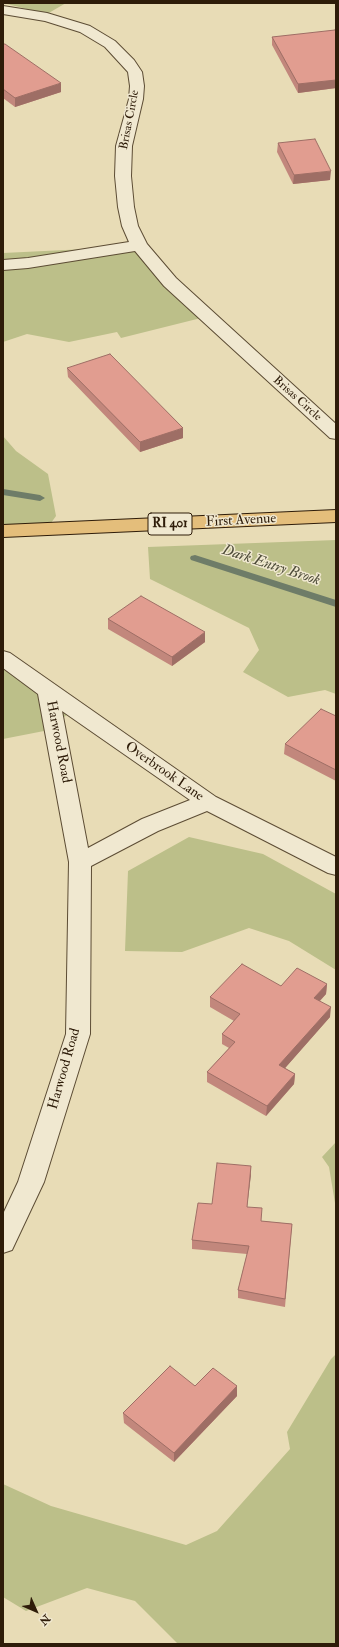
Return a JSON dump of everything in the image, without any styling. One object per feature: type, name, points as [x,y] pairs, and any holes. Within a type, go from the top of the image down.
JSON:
[{"type":"main road","name":"First Avenue","points":[[3,531],[336,516]]},
{"type":"street","name":"Brisas Circle","points":[[3,10],[47,18],[85,29],[110,44],[129,63],[135,72],[137,86],[136,99],[124,146],[123,176],[126,207],[130,226],[139,245],[155,266],[170,282],[336,434]]},
{"type":"street","points":[[3,265],[28,263],[139,245]]},
{"type":"street","name":"Overbrook Lane","points":[[3,658],[48,692],[208,802],[336,867]]},
{"type":"street","name":"Harwood Road","points":[[3,1242],[31,1182],[78,1034],[80,862],[48,692]]},
{"type":"street","points":[[80,862],[150,825],[208,802]]},
{"type":"green space","points":[[3,3],[66,3],[47,14]]},
{"type":"green space","points":[[138,247],[205,317],[121,338],[117,332],[69,342],[27,334],[3,342],[3,253]]},
{"type":"green space","points":[[3,436],[16,451],[48,474],[56,516],[51,523],[3,525]]},
{"type":"green space","points":[[336,540],[336,694],[325,690],[288,697],[243,672],[259,650],[249,628],[150,579],[148,547]]},
{"type":"green space","points":[[3,653],[77,708],[44,731],[3,739]]},
{"type":"green space","points":[[189,837],[263,854],[336,894],[336,970],[289,941],[249,928],[182,952],[125,951],[128,871]]},
{"type":"green space","points":[[336,1142],[336,1209],[329,1167],[322,1157]]},
{"type":"green space","points":[[336,1354],[336,1644],[178,1644],[135,1601],[87,1588],[26,1611],[3,1597],[3,1484],[51,1506],[186,1545],[217,1531],[290,1449],[287,1432],[331,1359]]},
{"type":"building","points":[[335,30],[336,80],[298,84],[272,37]]},
{"type":"building","points":[[3,44],[61,83],[15,98],[3,89]]},
{"type":"building","points":[[315,139],[331,171],[294,175],[278,143]]},
{"type":"building","points":[[110,354],[183,428],[140,442],[67,368]]},
{"type":"building","points":[[141,596],[205,632],[172,657],[108,619]]},
{"type":"building","points":[[321,709],[336,716],[336,770],[285,744]]},
{"type":"building","points":[[242,964],[281,986],[297,968],[327,984],[314,998],[331,1007],[279,1065],[295,1074],[267,1106],[207,1072],[235,1042],[222,1034],[240,1014],[210,997]]},
{"type":"building","points":[[217,1163],[251,1166],[247,1207],[262,1208],[261,1221],[292,1224],[285,1299],[238,1290],[249,1246],[192,1240],[198,1203],[212,1204]]},
{"type":"building","points":[[170,1366],[195,1386],[213,1368],[237,1386],[174,1453],[123,1413]]},
{"type":"waterway","name":"Dark Entry Brook","points":[[3,492],[40,498]]},
{"type":"waterway","name":"Dark Entry Brook","points":[[195,558],[336,604]]}]
